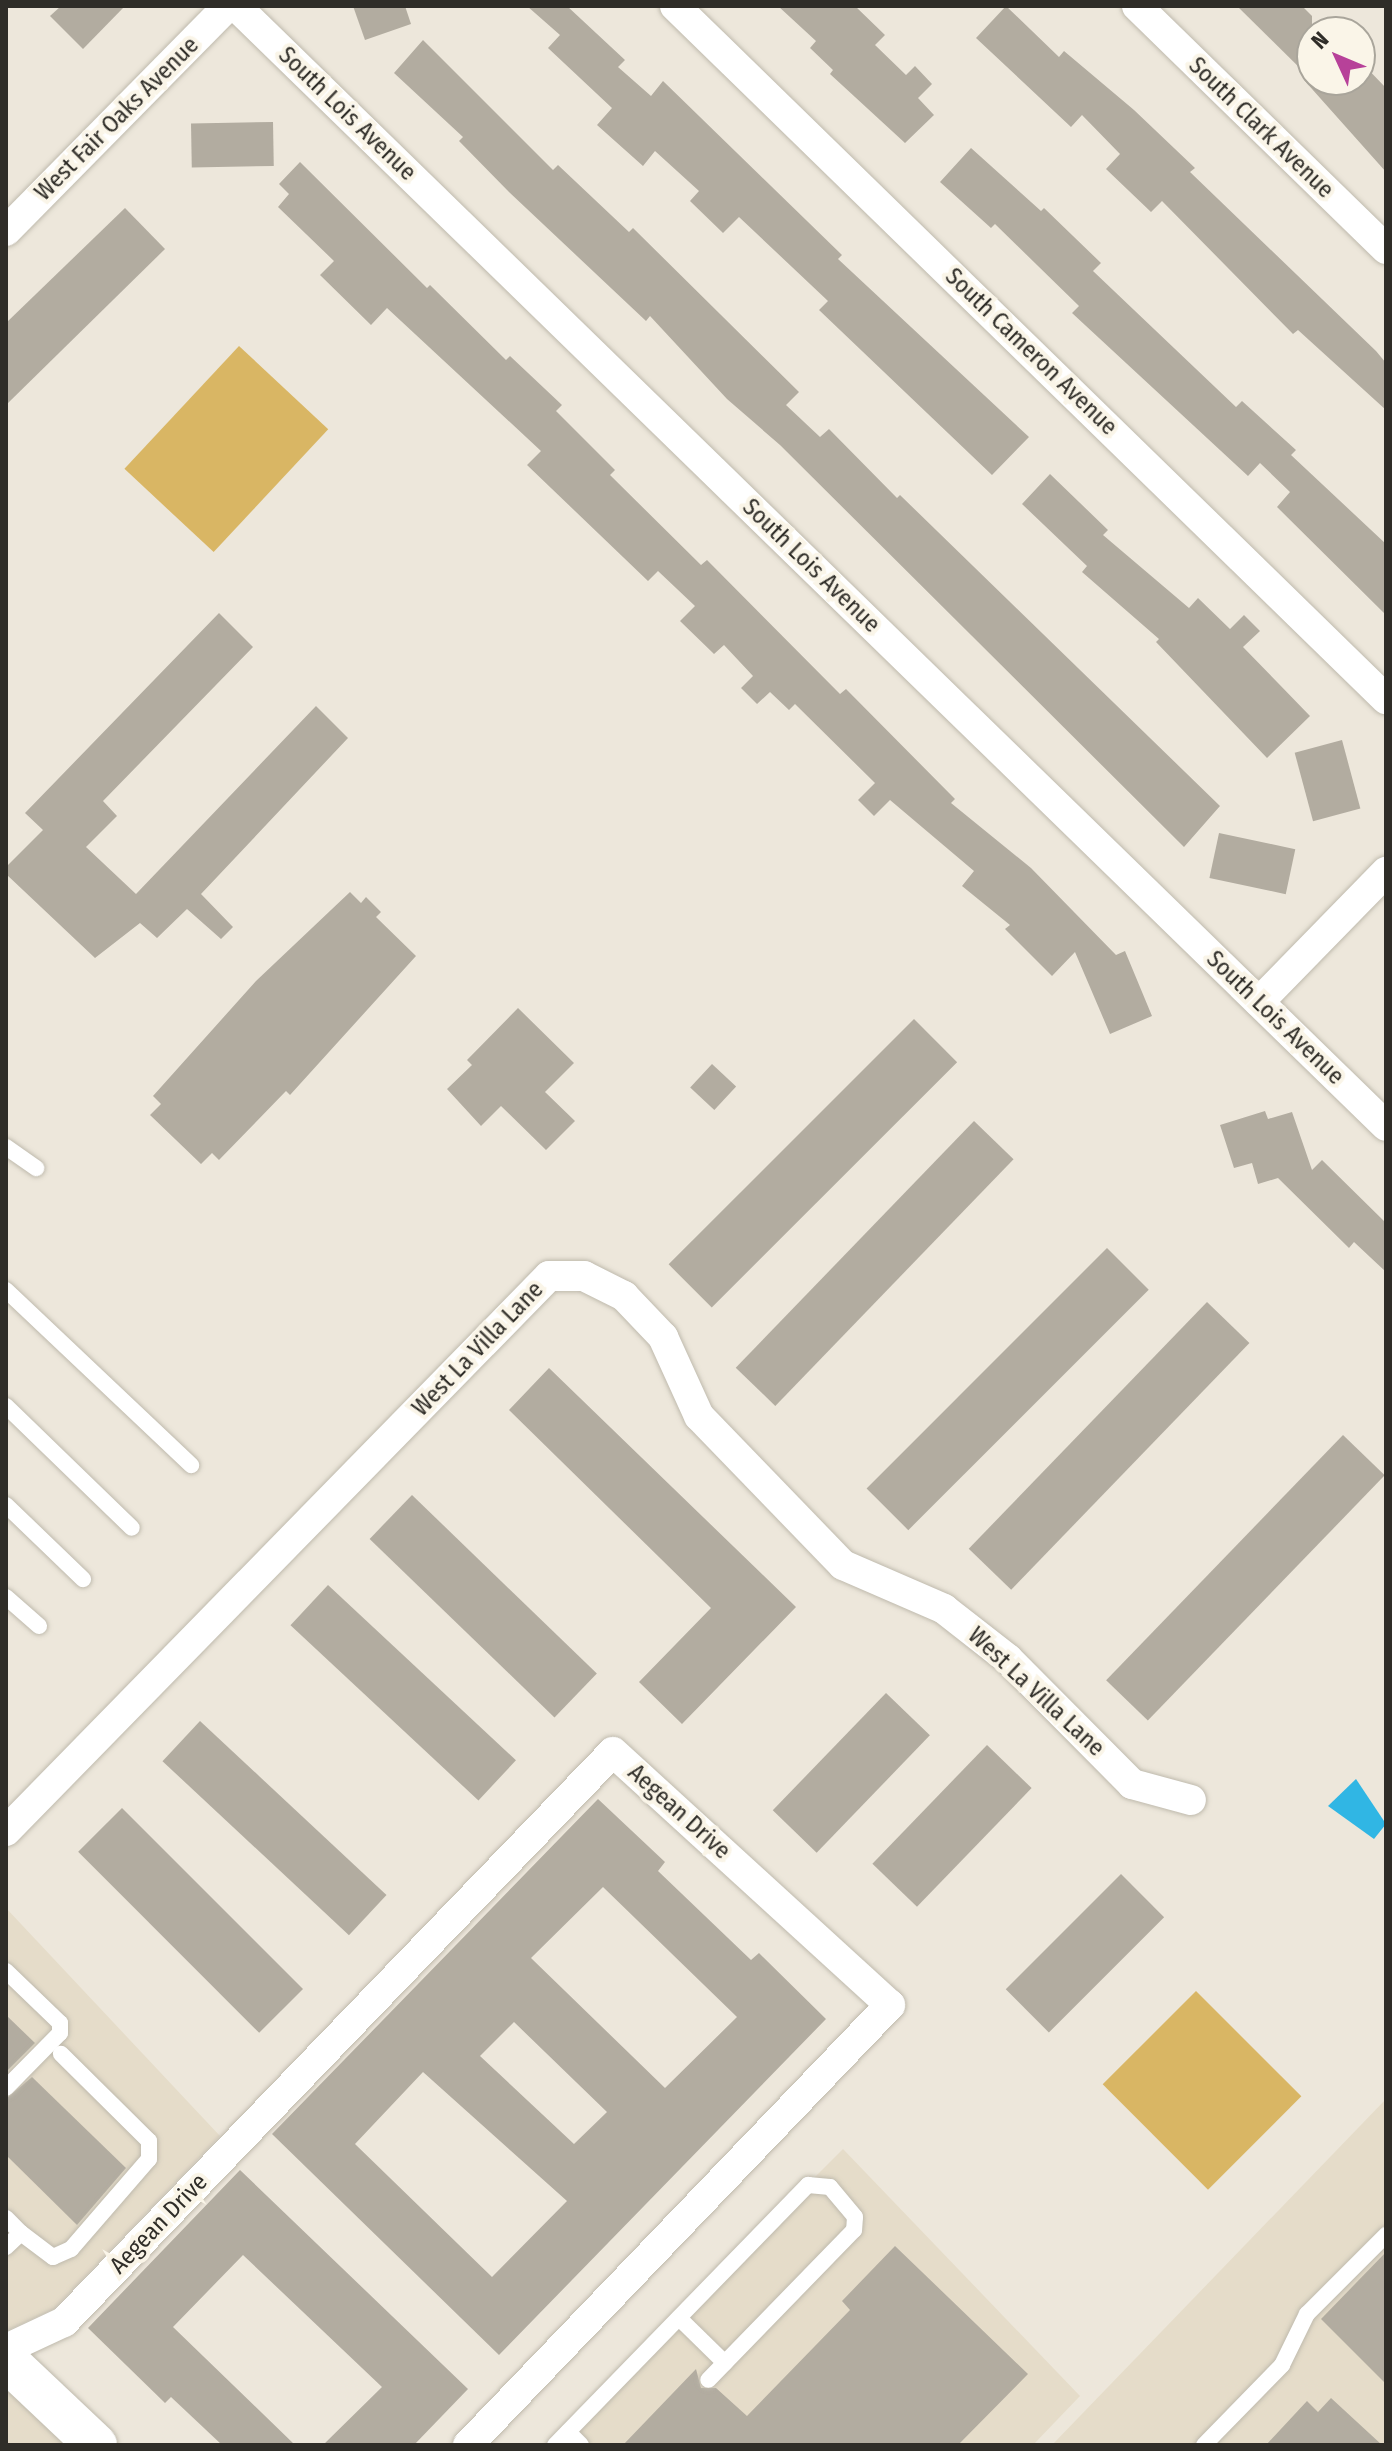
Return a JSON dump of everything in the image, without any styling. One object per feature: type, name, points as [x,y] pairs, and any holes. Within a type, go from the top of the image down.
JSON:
[{"type":"main road","points":[[6,2360],[96,2445]]},
{"type":"street","name":"West Fair Oaks Avenue","points":[[6,231],[228,6]]},
{"type":"street","name":"South Lois Avenue","points":[[236,6],[1386,1126]]},
{"type":"street","name":"South Cameron Avenue","points":[[675,6],[1386,699]]},
{"type":"street","name":"South Clark Avenue","points":[[1137,6],[1386,249]]},
{"type":"street","points":[[1259,1002],[1386,872]]},
{"type":"street","name":"West La Villa Lane","points":[[6,1831],[549,1276],[584,1276],[624,1296],[663,1337],[699,1416],[843,1565],[944,1609],[1008,1659],[1132,1784],[1191,1800]]},
{"type":"street","name":"Aegean Drive","points":[[6,2349],[64,2322],[613,1752],[890,2005],[468,2445]]},
{"type":"lane","points":[[6,1147],[36,1168]]},
{"type":"lane","points":[[6,1290],[191,1465]]},
{"type":"lane","points":[[6,1406],[132,1528]]},
{"type":"lane","points":[[6,1505],[83,1579]]},
{"type":"lane","points":[[6,1597],[39,1626]]},
{"type":"lane","points":[[6,1971],[60,2023],[60,2033],[6,2088]]},
{"type":"lane","points":[[6,2218],[53,2257],[71,2249],[149,2159],[149,2141],[61,2054]]},
{"type":"lane","points":[[555,2445],[808,2185],[830,2187],[848,2206],[854,2230],[708,2380]]},
{"type":"lane","points":[[6,2247],[21,2233]]},
{"type":"lane","points":[[1204,2445],[1282,2365],[1307,2314],[1386,2235]]},
{"type":"lane","points":[[679,2318],[725,2363]]},
{"type":"lane","points":[[568,2432],[581,2445]]},
{"type":"shaded area","points":[[239,346],[328,429],[214,552],[124,469]]},
{"type":"shaded area","points":[[6,1908],[220,2136],[54,2309],[6,2331]]},
{"type":"shaded area","points":[[1196,1991],[1301,2096],[1208,2190],[1103,2084]]},
{"type":"shaded area","points":[[1386,2099],[1386,2445],[1052,2445]]},
{"type":"shaded area","points":[[843,2149],[1080,2396],[1033,2445],[547,2445]]},
{"type":"shaded area","points":[[6,2380],[73,2445],[6,2445]]},
{"type":"water","points":[[1356,1779],[1386,1824],[1374,1839],[1328,1806]]},
{"type":"building","points":[[61,6],[125,6],[83,49],[50,16]]},
{"type":"building","points":[[353,6],[405,6],[411,24],[365,40]]},
{"type":"building","points":[[527,6],[567,6],[625,60],[618,67],[651,96],[663,81],[842,255],[838,259],[1029,437],[992,475],[819,310],[828,301],[739,217],[723,233],[690,201],[699,191],[655,151],[643,166],[597,125],[612,108],[548,48],[560,35]]},
{"type":"building","points":[[778,6],[855,6],[885,35],[875,45],[906,75],[915,66],[932,84],[918,98],[934,115],[905,143],[830,74],[833,70],[810,48],[816,41]]},
{"type":"building","points":[[1006,6],[1059,57],[1064,51],[1134,110],[1195,168],[1190,172],[1376,351],[1386,363],[1386,410],[1298,330],[1293,334],[1162,201],[1151,212],[1106,169],[1120,154],[1082,115],[1071,127],[976,38]]},
{"type":"building","points":[[1237,6],[1302,6],[1312,16],[1296,16],[1296,64]]},
{"type":"building","points":[[423,40],[553,170],[558,165],[629,232],[633,228],[799,392],[786,405],[820,437],[829,429],[897,498],[900,495],[1220,806],[1184,847],[780,445],[727,399],[650,316],[646,321],[509,192],[459,141],[463,137],[394,73]]},
{"type":"building","points":[[1376,78],[1386,88],[1386,172],[1318,96],[1376,96]]},
{"type":"building","points":[[273,122],[274,166],[192,167],[191,123]]},
{"type":"building","points":[[971,148],[1041,211],[1044,208],[1101,263],[1093,271],[1236,407],[1242,401],[1296,450],[1291,455],[1386,544],[1386,615],[1277,507],[1290,492],[1260,463],[1248,476],[1072,313],[1079,306],[995,224],[991,228],[940,182]]},
{"type":"building","points":[[300,162],[427,288],[430,285],[506,360],[510,356],[562,405],[556,411],[615,470],[610,475],[701,565],[707,560],[840,694],[846,689],[955,799],[951,803],[1031,868],[1116,955],[1125,951],[1152,1016],[1110,1034],[1075,952],[1052,976],[1005,929],[1010,925],[962,886],[974,871],[890,800],[874,816],[858,800],[875,783],[795,704],[789,710],[770,692],[757,704],[741,688],[753,676],[724,645],[714,654],[680,621],[695,606],[658,571],[648,581],[527,465],[541,451],[387,308],[371,325],[320,275],[334,261],[278,207],[289,194],[279,184]]},
{"type":"building","points":[[125,208],[165,249],[6,405],[6,323]]},
{"type":"building","points":[[1050,474],[1108,530],[1103,535],[1189,608],[1198,598],[1230,629],[1244,615],[1260,631],[1243,647],[1310,716],[1267,758],[1156,642],[1159,639],[1082,572],[1087,566],[1022,504]]},
{"type":"building","points":[[219,613],[253,647],[103,801],[117,816],[86,847],[136,894],[316,706],[348,738],[201,894],[233,927],[221,939],[187,909],[157,938],[140,923],[95,958],[6,874],[6,867],[43,830],[25,813]]},
{"type":"building","points":[[1342,740],[1360,809],[1313,821],[1295,753]]},
{"type":"building","points":[[1219,833],[1295,849],[1286,894],[1209,878]]},
{"type":"building","points":[[350,892],[361,903],[366,897],[381,912],[376,917],[416,956],[290,1095],[286,1091],[219,1160],[212,1153],[201,1164],[150,1115],[161,1104],[153,1096],[256,981]]},
{"type":"building","points":[[518,1008],[574,1063],[545,1092],[575,1121],[546,1150],[501,1106],[481,1126],[447,1089],[472,1065],[467,1060]]},
{"type":"building","points":[[914,1019],[957,1062],[712,1307],[669,1264]]},
{"type":"building","points":[[712,1064],[736,1087],[714,1110],[690,1087]]},
{"type":"building","points":[[1265,1111],[1268,1119],[1292,1112],[1312,1170],[1322,1160],[1386,1223],[1386,1272],[1354,1242],[1349,1248],[1278,1178],[1258,1184],[1252,1163],[1234,1168],[1220,1125]]},
{"type":"building","points":[[974,1121],[1014,1159],[775,1406],[736,1368]]},
{"type":"building","points":[[1107,1248],[1149,1290],[908,1530],[867,1488]]},
{"type":"building","points":[[1207,1302],[1249,1343],[1011,1590],[969,1549]]},
{"type":"building","points":[[549,1368],[796,1607],[682,1724],[639,1682],[711,1608],[509,1410]]},
{"type":"building","points":[[1343,1435],[1385,1475],[1148,1721],[1106,1680]]},
{"type":"building","points":[[412,1495],[597,1674],[554,1717],[370,1539]]},
{"type":"building","points":[[328,1585],[516,1760],[478,1800],[290,1625]]},
{"type":"building","points":[[886,1693],[930,1735],[817,1853],[773,1810]]},
{"type":"building","points":[[200,1721],[386,1895],[349,1935],[162,1761]]},
{"type":"building","points":[[987,1745],[1032,1788],[917,1907],[872,1864]]},
{"type":"building","points":[[598,1799],[665,1862],[658,1871],[751,1960],[759,1953],[826,2019],[499,2355],[272,2134]],"holes":[[[603,1887],[737,2017],[665,2088],[531,1958]],[[514,2022],[607,2112],[574,2144],[480,2056]],[[423,2072],[567,2201],[492,2277],[355,2144]]]},
{"type":"building","points":[[122,1808],[303,1989],[259,2033],[78,1852]]},
{"type":"building","points":[[1121,1874],[1164,1917],[1049,2032],[1006,1989]]},
{"type":"building","points":[[6,2015],[35,2043],[6,2072]]},
{"type":"building","points":[[32,2077],[126,2168],[77,2225],[6,2155],[6,2099]]},
{"type":"building","points":[[240,2170],[468,2389],[414,2445],[323,2445],[382,2387],[243,2255],[173,2327],[295,2445],[222,2445],[171,2397],[165,2403],[88,2328]]},
{"type":"building","points":[[895,2246],[1028,2374],[958,2445],[623,2445],[696,2369],[701,2388],[716,2388],[747,2416],[850,2310],[842,2301]]},
{"type":"building","points":[[1386,2252],[1386,2384],[1321,2319]]},
{"type":"building","points":[[1331,2398],[1382,2445],[1266,2445],[1307,2401],[1318,2412]]}]
